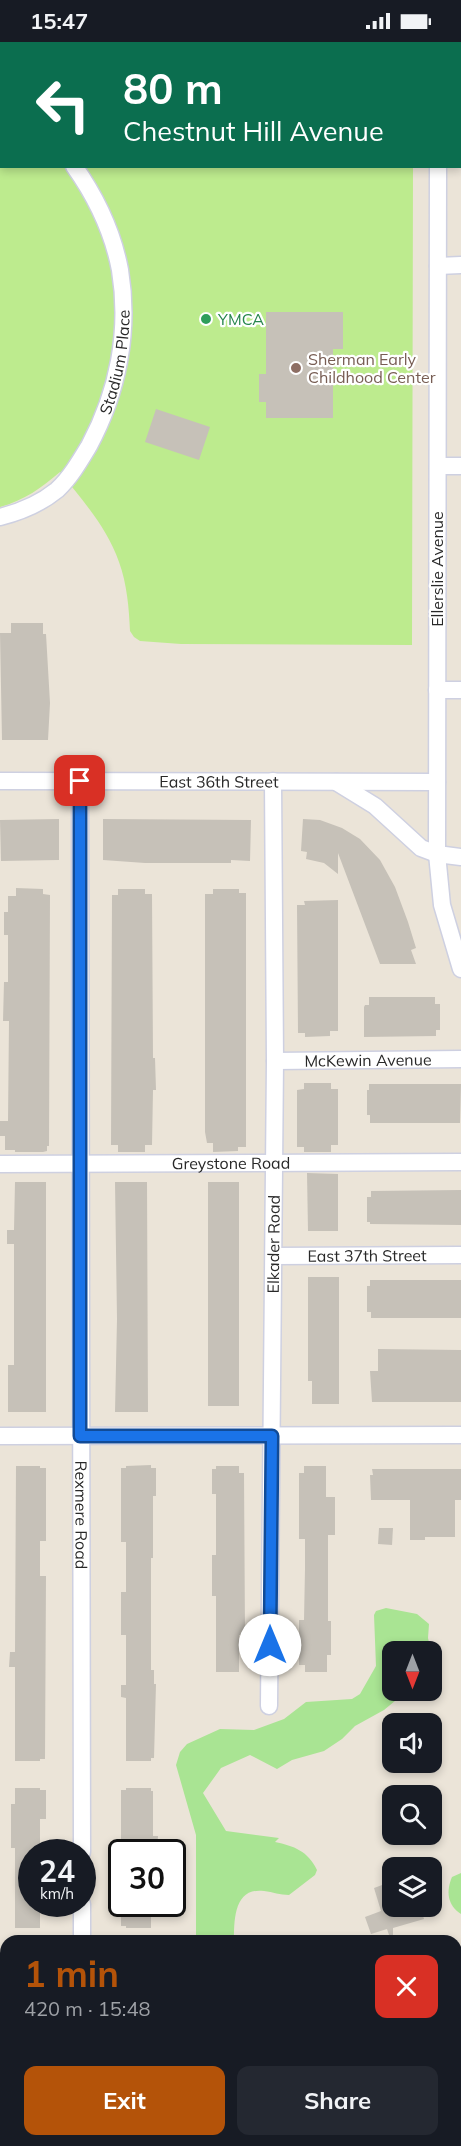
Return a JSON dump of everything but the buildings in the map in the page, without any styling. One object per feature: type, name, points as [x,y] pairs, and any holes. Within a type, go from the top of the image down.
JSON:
[{"type":"street","name":"Stadium Place","points":[[0,518],[23,510],[43,499],[58,489],[71,473],[82,458],[105,414],[119,366],[123,326],[119,268],[103,217],[75,168]]},
{"type":"street","name":"Ellerslie Avenue","points":[[438,168],[437,854],[442,905],[461,969]]},
{"type":"street","points":[[438,266],[461,265]]},
{"type":"street","points":[[438,466],[461,466]]},
{"type":"street","points":[[437,690],[461,690]]},
{"type":"street","name":"East 36th Street","points":[[0,781],[437,782]]},
{"type":"street","name":"Rexmere Road","points":[[80,781],[82,1839]]},
{"type":"street","name":"Elkader Road","points":[[269,1706],[275,1061],[273,781]]},
{"type":"street","points":[[335,781],[375,806],[421,848],[437,854],[461,857]]},
{"type":"street","name":"McKewin Avenue","points":[[275,1061],[461,1059]]},
{"type":"street","name":"Greystone Road","points":[[0,1164],[461,1162]]},
{"type":"street","name":"East 37th Street","points":[[274,1256],[461,1255]]},
{"type":"street","points":[[0,1436],[461,1435]]},
{"type":"street","points":[[82,1917],[82,1935]]},
{"type":"green space","name":"YMCA","points":[[0,168],[413,168],[412,645],[181,644],[140,641],[130,631],[126,587],[114,549],[93,514],[60,472],[32,493],[0,507]]},
{"type":"green space","points":[[386,1608],[417,1614],[429,1624],[429,1641],[382,1641],[382,1701],[395,1701],[384,1710],[355,1726],[342,1739],[324,1751],[292,1760],[277,1769],[250,1755],[221,1768],[203,1793],[226,1831],[279,1838],[275,1842],[288,1845],[309,1858],[317,1870],[315,1875],[289,1895],[264,1891],[247,1894],[238,1907],[234,1935],[196,1935],[196,1835],[176,1765],[180,1752],[187,1744],[220,1729],[254,1730],[284,1719],[306,1702],[352,1699],[360,1694],[376,1666],[374,1615],[376,1611]]},
{"type":"green space","points":[[461,1873],[461,1914],[450,1902],[449,1887],[452,1877]]},
{"type":"place","name":"YMCA","points":[[206,319]]},
{"type":"place","name":"Sherman Early Childhood Center","points":[[296,368]]},
{"type":"route","points":[[80,781],[80,1436],[272,1436],[270,1645]]}]
